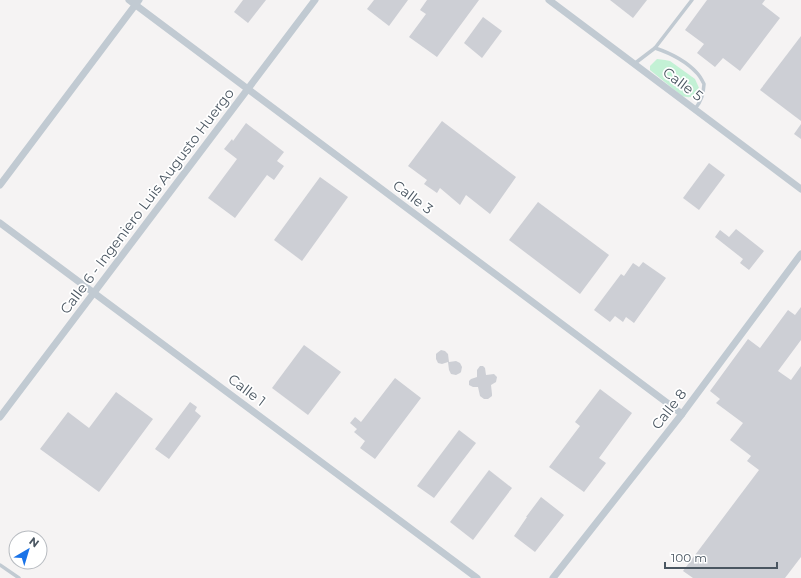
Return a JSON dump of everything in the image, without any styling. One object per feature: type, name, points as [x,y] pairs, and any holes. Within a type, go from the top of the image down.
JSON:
[{"type":"street","name":"Calle 3","points":[[129,0],[137,2],[248,89],[682,414]]},
{"type":"street","name":"Calle 6 - Ingeniero Luis Augusto Huergo","points":[[0,417],[314,0]]},
{"type":"street","name":"Calle 5","points":[[549,0],[801,189]]},
{"type":"street","points":[[0,185],[137,2]]},
{"type":"street","name":"Calle 1","points":[[0,223],[477,578]]},
{"type":"street","name":"Calle 8","points":[[553,578],[682,414],[801,254]]},
{"type":"lane","points":[[634,64],[655,48],[692,0]]},
{"type":"lane","points":[[655,48],[668,53],[697,73],[704,84],[701,102],[695,109]]},
{"type":"lane","points":[[0,565],[19,578]]},
{"type":"green space","points":[[657,59],[670,61],[695,79],[699,88],[696,93],[691,97],[682,96],[650,70],[650,66]]},
{"type":"building","points":[[243,0],[266,0],[248,23],[234,12]]},
{"type":"building","points":[[374,0],[408,0],[389,26],[367,9]]},
{"type":"building","points":[[427,0],[479,0],[437,57],[409,37],[426,14],[420,10]]},
{"type":"building","points":[[610,0],[647,0],[633,18]]},
{"type":"building","points":[[707,0],[765,0],[762,4],[780,18],[740,71],[723,58],[715,67],[697,53],[704,44],[685,30]]},
{"type":"building","points":[[483,17],[502,31],[482,58],[464,43]]},
{"type":"building","points":[[801,36],[801,121],[760,90]]},
{"type":"building","points":[[442,121],[516,177],[490,214],[466,195],[460,205],[440,188],[437,193],[424,184],[427,180],[408,166]]},
{"type":"building","points":[[246,123],[284,152],[277,161],[284,166],[274,180],[267,175],[235,218],[208,198],[237,159],[224,149],[232,139],[233,141]]},
{"type":"building","points":[[801,124],[801,139],[794,134]]},
{"type":"building","points":[[709,163],[725,175],[699,210],[683,198]]},
{"type":"building","points":[[320,177],[348,197],[302,261],[274,240]]},
{"type":"building","points":[[538,202],[609,255],[580,294],[509,240]]},
{"type":"building","points":[[736,229],[764,251],[749,270],[740,263],[743,259],[715,237],[720,230],[729,237]]},
{"type":"building","points":[[643,262],[666,278],[634,323],[626,317],[623,322],[615,316],[610,322],[594,310],[621,274],[624,276],[633,263],[639,267]]},
{"type":"building","points":[[801,307],[801,340],[778,371],[791,380],[801,366],[801,557],[785,578],[693,578],[683,571],[759,470],[747,461],[751,456],[730,440],[743,423],[716,403],[720,399],[710,391],[748,339],[760,348],[788,310],[795,315]]},
{"type":"building","points":[[304,345],[341,372],[308,415],[272,388]]},
{"type":"building","points":[[441,350],[448,354],[449,362],[456,361],[460,363],[462,367],[460,373],[456,375],[451,374],[448,362],[442,364],[438,363],[436,354]]},
{"type":"building","points":[[480,366],[485,368],[486,375],[494,374],[497,377],[496,382],[491,385],[492,396],[488,399],[484,399],[480,396],[478,387],[469,385],[469,381],[471,379],[477,377],[477,370]]},
{"type":"building","points":[[395,378],[421,398],[375,459],[360,448],[365,441],[354,432],[357,429],[350,423],[355,417],[361,422]]},
{"type":"building","points":[[600,389],[632,413],[599,458],[606,463],[584,492],[549,467],[580,426],[575,422]]},
{"type":"building","points":[[116,392],[153,419],[99,492],[40,449],[68,412],[89,428]]},
{"type":"building","points":[[190,402],[197,407],[195,411],[201,416],[169,459],[155,449]]},
{"type":"building","points":[[459,430],[476,443],[434,498],[417,486]]},
{"type":"building","points":[[489,470],[512,488],[473,540],[450,522]]},
{"type":"building","points":[[541,497],[564,515],[535,552],[514,536]]}]
